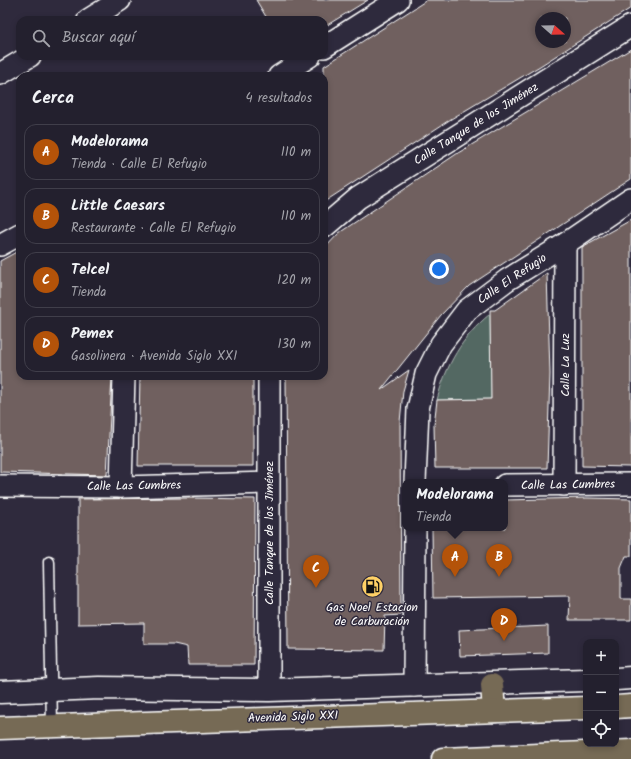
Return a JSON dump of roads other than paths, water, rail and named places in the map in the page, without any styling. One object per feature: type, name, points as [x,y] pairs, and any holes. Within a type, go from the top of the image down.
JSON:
[{"type":"highway","points":[[492,685],[494,711]]},
{"type":"highway","points":[[619,707],[631,706]]},
{"type":"highway","name":"Avenida Siglo XXI","points":[[0,728],[52,725],[583,708]]},
{"type":"highway","points":[[443,759],[554,757],[631,751]]},
{"type":"street","points":[[94,16],[120,0]]},
{"type":"street","points":[[328,44],[398,0]]},
{"type":"street","name":"Calle Tanque de los Jiménez","points":[[328,224],[358,198],[631,26]]},
{"type":"street","points":[[0,74],[23,60]]},
{"type":"street","points":[[285,72],[304,60]]},
{"type":"street","name":"Calle El Refugio","points":[[415,479],[418,408],[426,374],[441,344],[467,310],[507,280],[565,244],[631,199]]},
{"type":"street","points":[[0,245],[16,236]]},
{"type":"street","name":"Calle La Luz","points":[[564,485],[565,244]]},
{"type":"street","points":[[121,487],[124,380]]},
{"type":"street","name":"Calle Tanque de los Jiménez","points":[[269,380],[269,690]]},
{"type":"street","name":"Calle Las Cumbres","points":[[0,486],[121,487],[268,483]]},
{"type":"street","name":"Calle Las Cumbres","points":[[508,485],[631,484]]},
{"type":"street","points":[[414,686],[415,531]]},
{"type":"street","points":[[619,679],[631,678]]},
{"type":"street","points":[[0,692],[53,688],[269,690],[492,685],[583,680]]},
{"type":"lane","points":[[49,562],[53,688],[52,725]]},
{"type":"place","name":"Modelorama","points":[[455,577]]},
{"type":"place","name":"Little Caesars","points":[[499,577]]},
{"type":"place","name":"Gas Noel Estacion de Carburación","points":[[372,586]]},
{"type":"place","name":"Telcel","points":[[316,588]]},
{"type":"place","name":"Pemex","points":[[504,641]]}]
